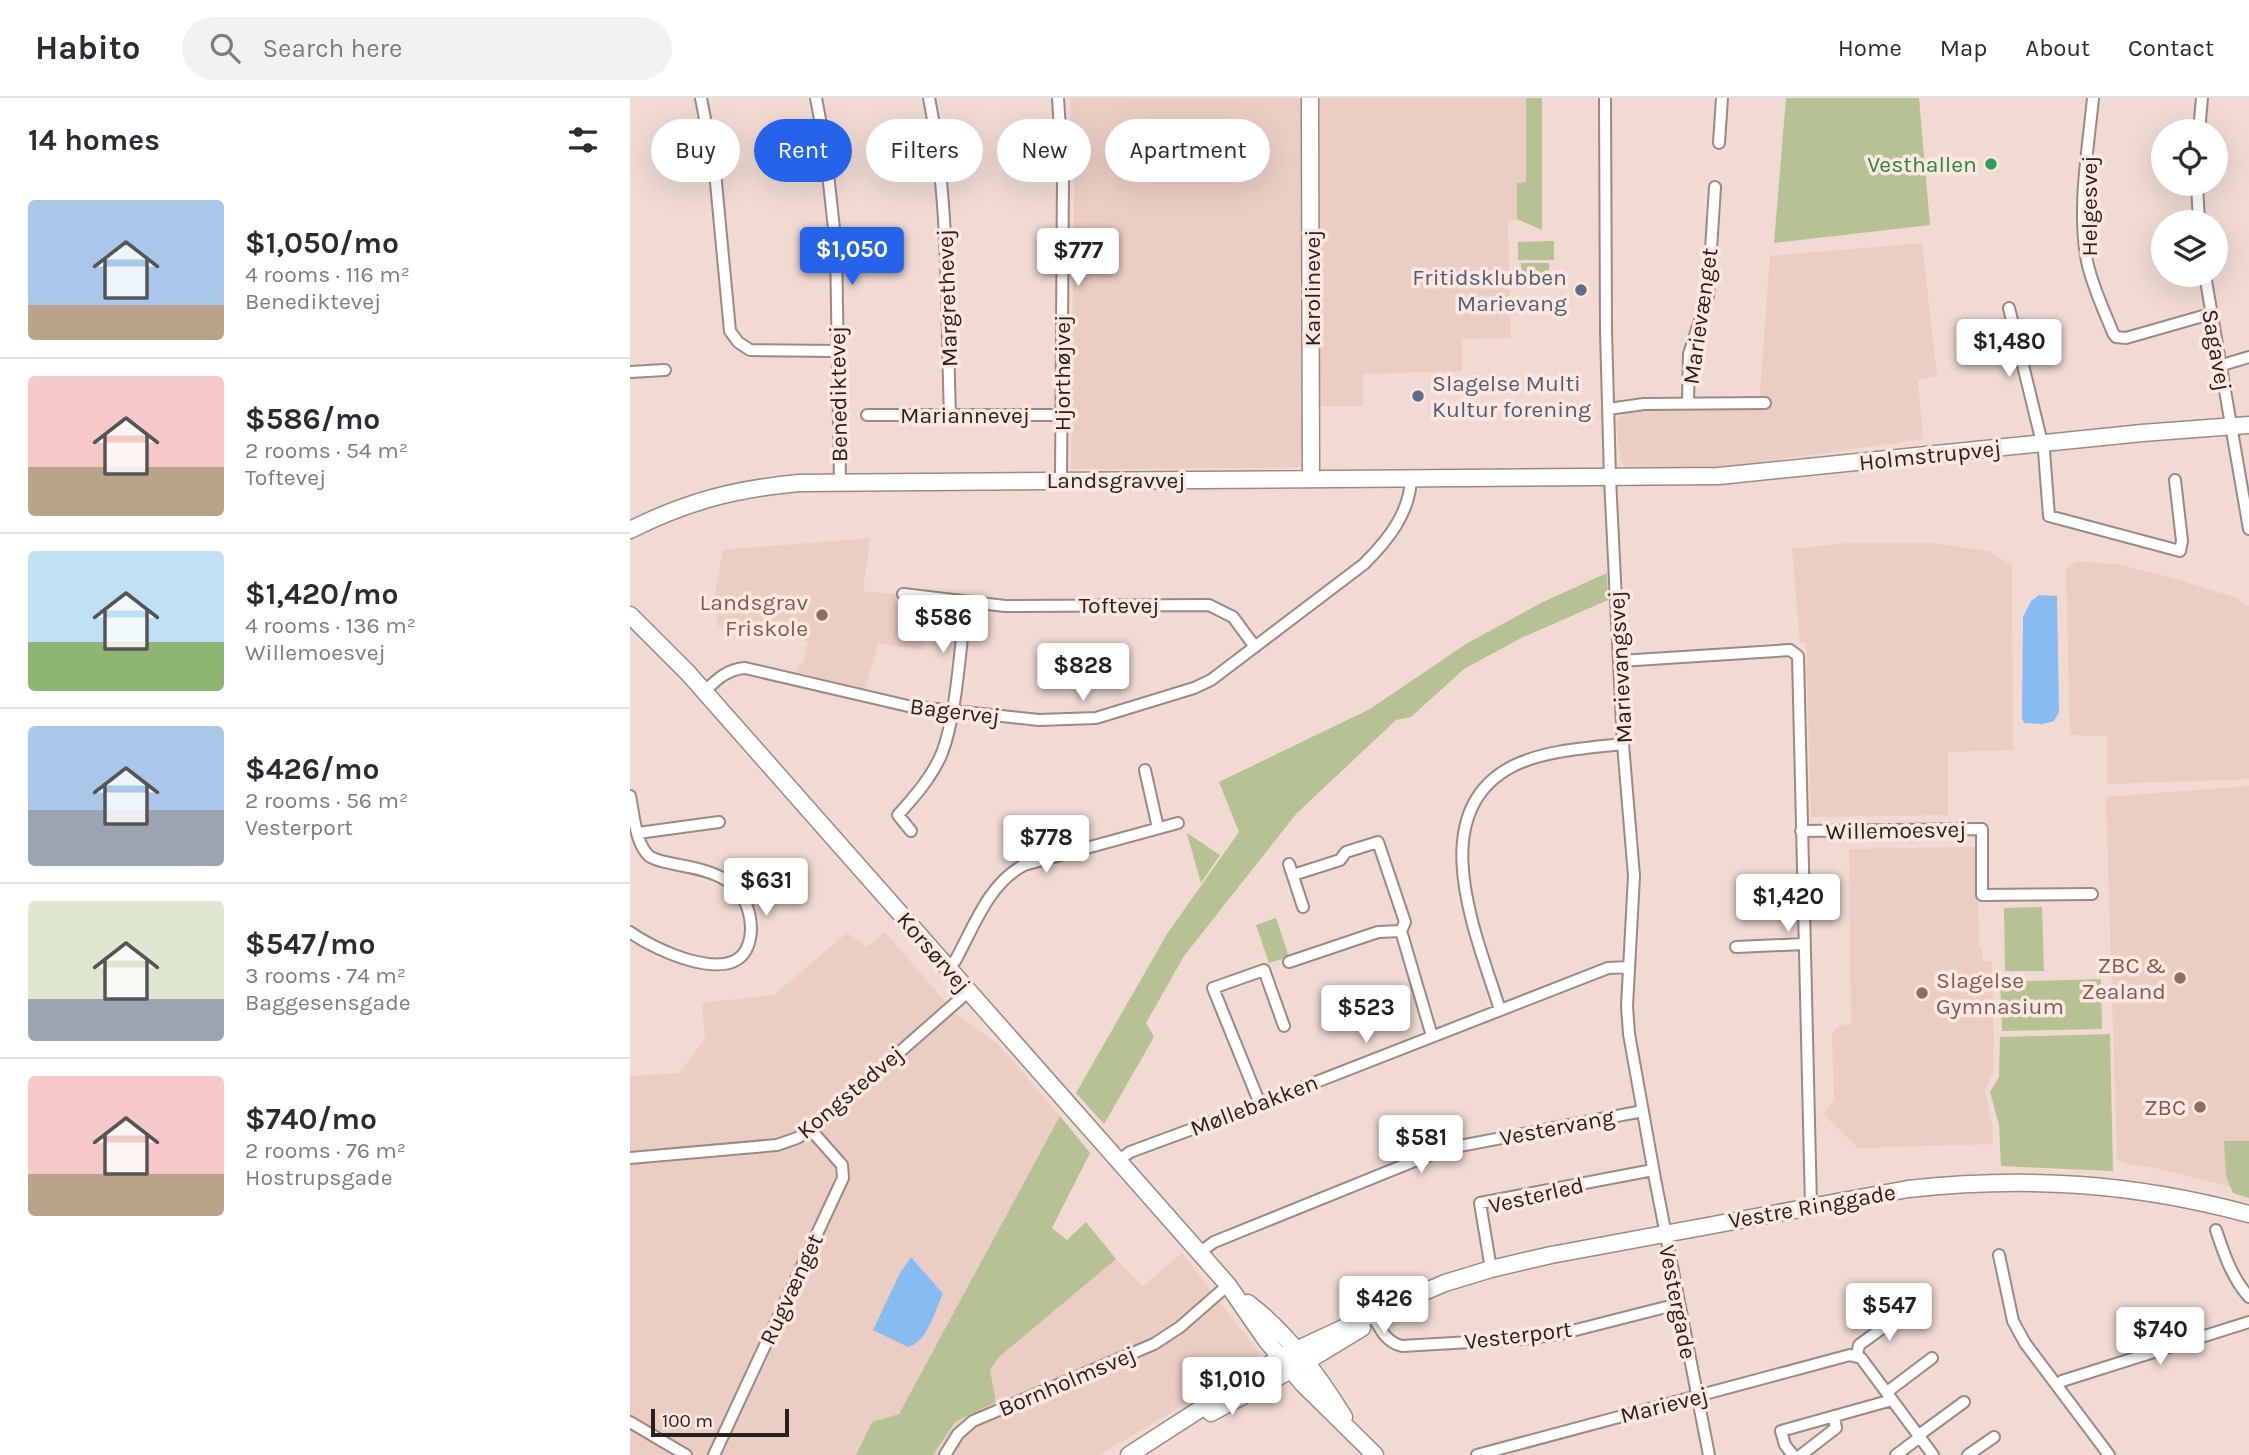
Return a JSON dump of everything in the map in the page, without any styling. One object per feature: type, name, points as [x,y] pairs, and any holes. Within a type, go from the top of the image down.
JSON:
[{"type":"street","points":[[701,98],[715,172],[723,236],[727,320],[730,331],[738,342],[750,350],[837,351]]},
{"type":"street","name":"Benediktevej","points":[[816,98],[832,199],[836,247],[840,482]]},
{"type":"street","name":"Margrethevej","points":[[929,98],[942,186],[947,261],[950,415]]},
{"type":"street","name":"Hjorthøjvej","points":[[1058,98],[1063,177],[1061,481]]},
{"type":"street","name":"Karolinevej","points":[[1310,98],[1311,479]]},
{"type":"street","name":"Marievangsvej","points":[[1605,98],[1610,478],[1623,744],[1634,876],[1627,1006],[1629,1034],[1665,1232]]},
{"type":"street","points":[[1719,143],[1722,98]]},
{"type":"street","name":"Helgesvej","points":[[2093,98],[2084,231],[2091,278],[2113,333],[2116,337],[2126,338],[2210,314]]},
{"type":"street","points":[[2200,119],[2202,98]]},
{"type":"street","name":"Marievænget","points":[[1688,403],[1689,354],[1708,296],[1715,187]]},
{"type":"street","name":"Sagavej","points":[[2207,287],[2249,529]]},
{"type":"street","points":[[2009,307],[2043,451],[2049,516],[2180,551],[2182,541],[2175,480]]},
{"type":"street","points":[[2220,366],[2249,357]]},
{"type":"street","points":[[630,372],[665,370]]},
{"type":"street","points":[[1608,409],[1644,404],[1765,403]]},
{"type":"street","name":"Mariannevej","points":[[867,415],[1062,415]]},
{"type":"street","name":"Holmstrupvej","points":[[1610,478],[1762,474],[2041,443],[2249,425]]},
{"type":"street","name":"Bagervej","points":[[705,691],[726,673],[745,668],[886,702],[1039,720],[1096,718],[1194,688],[1211,680],[1364,564],[1378,550],[1407,507],[1411,478]]},
{"type":"street","name":"Landsgravvej","points":[[630,530],[676,508],[740,490],[799,483],[1610,478]]},
{"type":"street","name":"Toftevej","points":[[903,594],[1005,606],[1209,605],[1233,617],[1255,647]]},
{"type":"street","points":[[911,831],[898,815],[918,793],[933,770],[948,733],[966,603]]},
{"type":"street","name":"Korsørvej","points":[[630,615],[705,691],[1294,1360],[1322,1381],[1352,1431],[1375,1455]]},
{"type":"street","name":"Willemoesvej","points":[[1620,661],[1790,650],[1796,653],[1799,660],[1811,1206]]},
{"type":"street","points":[[1500,1010],[1467,900],[1461,853],[1470,811],[1486,787],[1513,766],[1557,754],[1623,744]]},
{"type":"street","points":[[1145,770],[1158,828]]},
{"type":"street","points":[[630,796],[643,849],[651,858],[710,871],[726,879],[738,890],[746,904],[751,935],[746,950],[740,957],[727,964],[713,965],[660,949],[630,932]]},
{"type":"street","points":[[638,833],[719,822]]},
{"type":"street","points":[[947,967],[955,961],[995,889],[1010,873],[1024,865],[1178,823]]},
{"type":"street","name":"Willemoesvej","points":[[1801,831],[1982,829],[1982,895],[2092,894]]},
{"type":"street","points":[[1293,876],[1340,860],[1346,852],[1378,842],[1405,922],[1401,931],[1432,1036]]},
{"type":"street","points":[[1289,864],[1303,907]]},
{"type":"street","points":[[1289,962],[1378,932],[1401,931]]},
{"type":"street","points":[[1736,947],[1804,944]]},
{"type":"street","name":"Møllebakken","points":[[1118,1161],[1130,1152],[1608,968],[1629,967]]},
{"type":"street","points":[[1260,1104],[1213,988],[1264,970],[1284,1026]]},
{"type":"street","name":"Kongstedvej","points":[[630,1158],[777,1145],[797,1138],[811,1130],[969,991]]},
{"type":"street","name":"Vestervang","points":[[1199,1253],[1214,1242],[1444,1149],[1643,1111]]},
{"type":"street","name":"Rugvænget","points":[[714,1455],[842,1178],[842,1165],[811,1130]]},
{"type":"street","name":"Vesterled","points":[[1492,1269],[1479,1203],[1653,1170]]},
{"type":"street","name":"Vestre Ringgade","points":[[1294,1360],[1377,1314],[1445,1283],[1492,1269],[1665,1232],[1908,1189],[1959,1183],[2039,1182],[2115,1187],[2202,1201],[2249,1214]]},
{"type":"street","points":[[2216,1230],[2234,1276],[2249,1297]]},
{"type":"street","name":"Vestergade","points":[[1665,1232],[1709,1455]]},
{"type":"street","points":[[1999,1255],[2013,1321],[2025,1343],[2109,1455]]},
{"type":"street","name":"Bornholmsvej","points":[[945,1455],[958,1434],[973,1421],[1154,1344],[1231,1289]]},
{"type":"street","name":"Vesterport","points":[[1377,1314],[1387,1340],[1402,1346],[1522,1339],[1560,1334],[1678,1304]]},
{"type":"street","name":"Vestre Ringgade","points":[[1294,1360],[1331,1339],[1352,1323],[1377,1314]]},
{"type":"street","points":[[1899,1316],[1859,1345],[1854,1355],[1861,1358],[1933,1455]]},
{"type":"street","points":[[2058,1385],[2062,1381],[2249,1322]]},
{"type":"street","name":"Marievej","points":[[1477,1455],[1854,1355]]},
{"type":"street","points":[[1793,1455],[1785,1445],[1781,1431],[1835,1416],[1889,1396],[1932,1358]]},
{"type":"street","points":[[1130,1455],[1294,1360]]},
{"type":"street","points":[[1130,1455],[1294,1360]]},
{"type":"street","points":[[1896,1455],[1964,1402]]},
{"type":"street","points":[[1801,1455],[1836,1428],[1835,1416]]},
{"type":"street","points":[[630,1422],[686,1455]]},
{"type":"street","points":[[1968,1455],[1994,1437]]},
{"type":"shaded area","points":[[1070,98],[1526,98],[1526,183],[1517,184],[1517,219],[1508,222],[1511,338],[1462,339],[1462,371],[1363,374],[1363,406],[1318,406],[1320,467],[1071,469],[1074,182],[1091,182],[1091,119],[1071,119]]},
{"type":"shaded area","points":[[1922,243],[1937,376],[1918,380],[1923,439],[1726,467],[1627,467],[1621,462],[1616,423],[1625,413],[1644,409],[1759,405],[1770,256]]},
{"type":"shaded area","name":"Landsgrav Friskole","points":[[870,538],[863,591],[901,595],[901,601],[928,605],[923,650],[878,643],[865,689],[796,672],[800,663],[803,663],[808,642],[718,626],[714,600],[723,550]]},
{"type":"shaded area","points":[[1848,543],[1930,543],[1989,551],[2012,566],[2013,750],[1948,752],[1948,815],[1811,817],[1806,642],[1800,642],[1792,549]]},
{"type":"shaded area","points":[[2078,561],[2122,565],[2179,580],[2234,597],[2249,606],[2249,779],[2107,784],[2107,736],[2070,735],[2066,569]]},
{"type":"shaded area","name":"ZBC & Zealand","points":[[2249,786],[2249,1192],[2156,1168],[2126,1164],[2117,1159],[2106,797]]},
{"type":"shaded area","name":"Slagelse Gymnasium","points":[[1977,847],[1979,947],[1982,947],[1983,961],[1992,961],[1994,1068],[1985,1091],[1992,1123],[1993,1144],[1858,1148],[1823,1114],[1834,1100],[1832,1033],[1840,1025],[1851,1024],[1849,849]]},
{"type":"shaded area","points":[[885,932],[956,1014],[999,1045],[1060,1116],[899,1414],[872,1422],[856,1455],[630,1455],[630,1076],[679,1073],[705,1039],[702,1003],[774,995],[847,933],[867,947]]},
{"type":"shaded area","points":[[1182,1253],[1260,1354],[1202,1394],[1099,1455],[933,1455],[955,1422],[996,1402],[990,1370],[999,1357],[1116,1259],[1143,1286]]},
{"type":"green space","points":[[1526,98],[1542,98],[1542,230],[1517,219],[1517,183],[1526,182]]},
{"type":"green space","points":[[1786,98],[1919,98],[1930,225],[1774,243]]},
{"type":"green space","points":[[1554,241],[1554,260],[1518,260],[1518,242]]},
{"type":"green space","points":[[1521,263],[1549,263],[1550,278],[1521,280]]},
{"type":"green space","points":[[1607,573],[1608,600],[1521,638],[1464,669],[1411,717],[1396,720],[1296,814],[1184,956],[1146,1023],[1154,1037],[1104,1124],[1076,1093],[1167,934],[1239,832],[1219,782],[1370,709],[1466,644],[1543,602]]},
{"type":"green space","points":[[1187,834],[1220,855],[1201,883]]},
{"type":"green space","points":[[2042,907],[2044,971],[2005,971],[2004,908]]},
{"type":"green space","points":[[1276,918],[1289,957],[1269,963],[1256,925]]},
{"type":"green space","points":[[2101,979],[2102,1029],[2002,1031],[2000,982]]},
{"type":"green space","points":[[2110,1034],[2113,1171],[2001,1166],[1999,1125],[1990,1092],[1999,1077],[2000,1037]]},
{"type":"green space","points":[[1060,1116],[1090,1153],[1052,1228],[1067,1240],[1086,1222],[1116,1259],[999,1357],[990,1370],[996,1402],[955,1422],[933,1455],[856,1455],[872,1422],[899,1414]]},
{"type":"green space","points":[[2224,1141],[2249,1141],[2249,1198],[2233,1193],[2226,1176]]},
{"type":"water","points":[[2039,595],[2057,596],[2059,712],[2054,721],[2043,724],[2024,723],[2022,718],[2023,617],[2031,601]]},
{"type":"water","points":[[911,1257],[943,1294],[925,1333],[915,1344],[908,1347],[873,1330],[900,1273]]},
{"type":"place","name":"Vesthallen","points":[[1991,164]]},
{"type":"place","name":"Fritidsklubben Marievang","points":[[1581,290]]},
{"type":"place","name":"Slagelse Multi Kultur forening","points":[[1418,396]]},
{"type":"place","name":"Landsgrav Friskole","points":[[822,615]]},
{"type":"place","name":"ZBC & Zealand","points":[[2180,978]]},
{"type":"place","name":"Slagelse Gymnasium","points":[[1922,993]]},
{"type":"place","name":"ZBC","points":[[2200,1107]]}]
